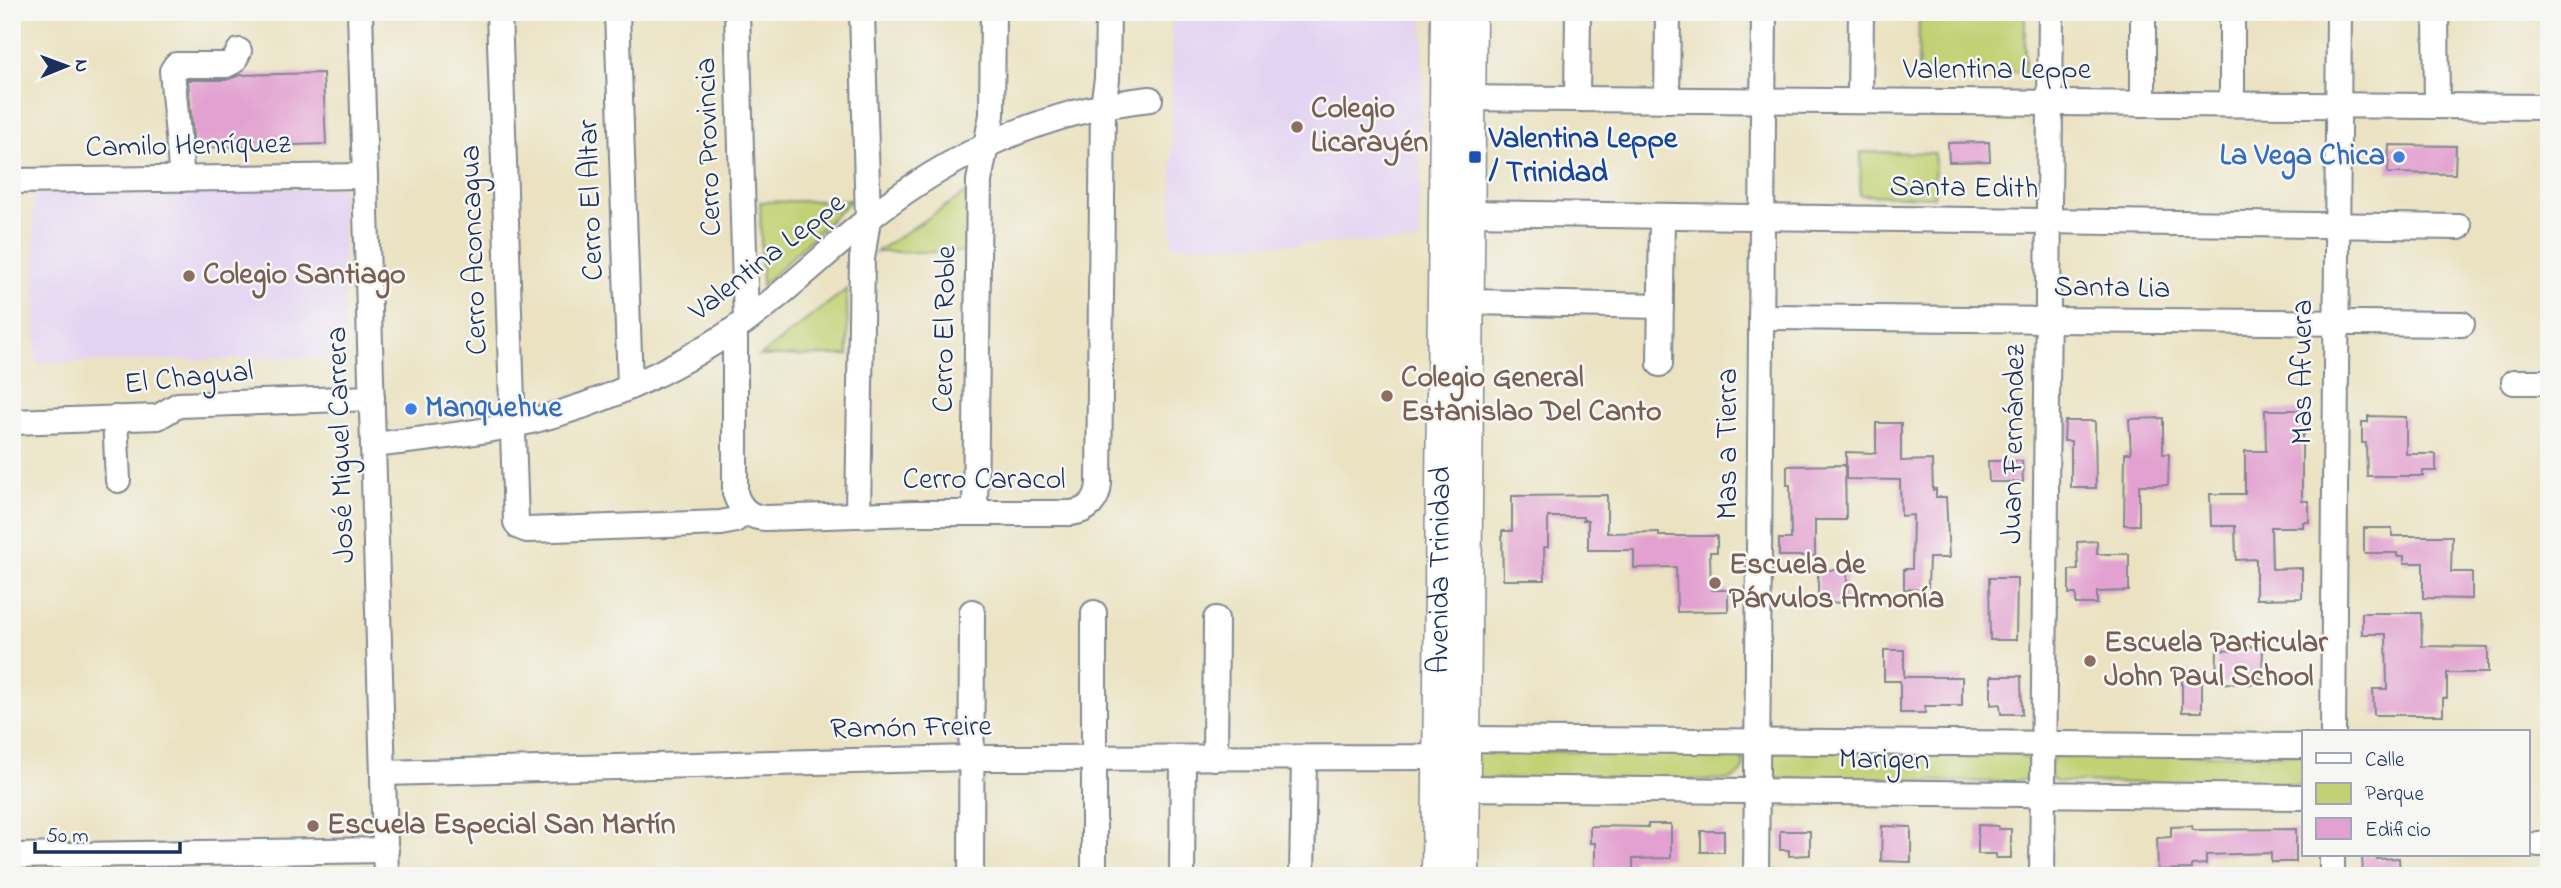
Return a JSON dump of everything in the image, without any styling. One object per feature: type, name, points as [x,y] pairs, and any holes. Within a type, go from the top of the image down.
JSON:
[{"type":"main road","name":"Avenida Trinidad","points":[[1438,876],[1452,748],[1469,213],[1447,12]]},
{"type":"main road","name":"Avenida Trinidad","points":[[1463,876],[1464,789],[1452,748],[1458,98],[1470,12]]},
{"type":"street","name":"José Miguel Carrera","points":[[360,12],[386,876]]},
{"type":"street","name":"Cerro Aconcagua","points":[[499,12],[515,516],[519,527],[527,530],[721,523],[734,520],[745,512]]},
{"type":"street","name":"Cerro El Altar","points":[[617,12],[630,385]]},
{"type":"street","name":"Cerro Provincia","points":[[737,12],[741,325]]},
{"type":"street","points":[[859,514],[862,258],[868,219],[862,12]]},
{"type":"street","name":"Cerro El Roble","points":[[975,513],[979,180],[992,114],[993,12]]},
{"type":"street","name":"Cerro Caracol","points":[[745,512],[759,518],[859,514],[1078,513],[1090,506],[1098,491],[1103,105],[1107,79],[1108,12]]},
{"type":"street","points":[[1577,99],[1578,12]]},
{"type":"street","points":[[1667,100],[1668,12]]},
{"type":"street","name":"Mas a Tierra","points":[[1756,876],[1764,12]]},
{"type":"street","points":[[1860,101],[1861,12]]},
{"type":"street","name":"Juan Fernández","points":[[2042,876],[2051,12]]},
{"type":"street","points":[[2143,12],[2143,104]]},
{"type":"street","points":[[2232,12],[2232,104]]},
{"type":"street","name":"Mas Afuera","points":[[2333,730],[2339,12]]},
{"type":"street","points":[[2436,12],[2437,106]]},
{"type":"street","points":[[182,178],[172,71],[176,65],[226,65],[234,61],[239,51]]},
{"type":"street","name":"Valentina Leppe","points":[[1458,98],[2549,107]]},
{"type":"street","name":"Valentina Leppe","points":[[373,445],[453,436],[512,425],[576,407],[630,385],[680,362],[741,325],[868,219],[928,178],[986,146],[1046,120],[1103,105],[1150,99]]},
{"type":"street","name":"Camilo Henríquez","points":[[12,181],[365,176]]},
{"type":"street","name":"Santa Edith","points":[[1469,213],[2459,227]]},
{"type":"street","points":[[1660,363],[1662,216]]},
{"type":"street","points":[[1468,302],[1661,306]]},
{"type":"street","name":"Santa Lia","points":[[1761,317],[2462,324]]},
{"type":"street","points":[[741,325],[734,486],[737,500],[745,512]]},
{"type":"street","points":[[2514,382],[2549,382]]},
{"type":"street","name":"El Chagual","points":[[12,422],[158,417],[178,405],[372,398]]},
{"type":"street","points":[[115,418],[118,480]]},
{"type":"street","points":[[971,876],[972,612]]},
{"type":"street","points":[[1094,613],[1094,876]]},
{"type":"street","points":[[1215,758],[1216,619]]},
{"type":"street","name":"Marigen","points":[[1452,748],[1757,742],[2302,746]]},
{"type":"street","name":"Ramón Freire","points":[[383,773],[971,758],[1304,758],[1452,748]]},
{"type":"street","points":[[1182,876],[1183,758]]},
{"type":"street","points":[[1302,876],[1304,758]]},
{"type":"street","name":"Marigen","points":[[1464,789],[2302,797]]},
{"type":"street","points":[[12,856],[386,850]]},
{"type":"street","points":[[2332,856],[2332,876]]},
{"type":"shaded area","name":"Colegio Licarayén","points":[[1172,12],[1424,12],[1419,242],[1172,246]]},
{"type":"shaded area","name":"Colegio Santiago","points":[[342,188],[345,357],[36,363],[33,194]]},
{"type":"green space","points":[[1919,12],[2025,12],[2025,72],[1918,71]]},
{"type":"green space","points":[[1861,152],[1935,153],[1934,197],[1860,195]]},
{"type":"green space","points":[[972,189],[970,252],[876,252]]},
{"type":"green space","points":[[851,200],[762,286],[760,202]]},
{"type":"green space","points":[[847,289],[848,355],[760,356]]},
{"type":"green space","points":[[1731,751],[1742,756],[1744,767],[1739,775],[1730,780],[1473,779],[1473,752]]},
{"type":"green space","points":[[1771,751],[2019,754],[2029,761],[2030,771],[2024,780],[2009,782],[1772,779],[1767,778],[1762,759]]},
{"type":"green space","points":[[2302,754],[2302,785],[2057,782],[2051,778],[2049,763],[2056,756]]},
{"type":"building","points":[[323,73],[326,144],[194,148],[188,80],[226,80],[240,75]]},
{"type":"building","points":[[1989,142],[1990,161],[1949,162],[1948,143]]},
{"type":"building","points":[[2389,145],[2456,146],[2455,174],[2388,173]]},
{"type":"building","points":[[2265,410],[2304,410],[2302,501],[2309,501],[2309,522],[2303,522],[2303,527],[2271,527],[2272,569],[2302,568],[2302,598],[2256,599],[2256,559],[2236,560],[2235,526],[2211,526],[2210,494],[2245,494],[2245,451],[2266,451]]},
{"type":"building","points":[[2368,416],[2406,417],[2406,454],[2436,454],[2436,471],[2423,471],[2423,476],[2367,476],[2362,422],[2368,422]]},
{"type":"building","points":[[2163,418],[2163,454],[2169,454],[2168,485],[2139,485],[2139,525],[2124,525],[2125,453],[2131,453],[2129,419]]},
{"type":"building","points":[[2065,421],[2095,421],[2096,488],[2071,488],[2071,441],[2064,441]]},
{"type":"building","points":[[1876,423],[1901,423],[1901,461],[1932,460],[1933,490],[1936,489],[1936,497],[1946,497],[1949,558],[1929,558],[1928,587],[1923,587],[1923,590],[1904,589],[1904,569],[1912,569],[1913,515],[1901,516],[1900,480],[1846,479],[1846,452],[1876,453]]},
{"type":"building","points":[[1988,461],[2022,461],[2023,482],[1989,482]]},
{"type":"building","points":[[1845,465],[1846,520],[1815,520],[1815,556],[1779,556],[1779,539],[1791,539],[1787,466]]},
{"type":"building","points":[[1607,495],[1607,533],[1659,532],[1659,536],[1717,536],[1717,552],[1710,552],[1711,590],[1728,590],[1728,611],[1677,612],[1676,567],[1634,568],[1634,550],[1588,550],[1588,520],[1583,520],[1583,517],[1548,517],[1548,547],[1544,547],[1545,580],[1503,580],[1502,531],[1512,531],[1512,496]]},
{"type":"building","points":[[2364,528],[2392,528],[2392,536],[2452,536],[2451,572],[2472,572],[2472,599],[2423,598],[2423,563],[2404,563],[2404,556],[2397,556],[2397,553],[2364,553]]},
{"type":"building","points":[[2097,541],[2097,554],[2129,554],[2129,591],[2097,592],[2097,604],[2076,604],[2076,594],[2069,594],[2069,570],[2078,570],[2077,542]]},
{"type":"building","points":[[1818,570],[1847,570],[1847,603],[1818,602]]},
{"type":"building","points":[[1989,578],[2017,578],[2016,640],[1990,640]]},
{"type":"building","points":[[2362,613],[2421,613],[2422,646],[2488,647],[2488,673],[2447,673],[2447,698],[2443,698],[2443,715],[2374,715],[2373,689],[2387,689],[2386,634],[2362,634]]},
{"type":"building","points":[[2237,646],[2263,647],[2262,678],[2254,678],[2253,684],[2216,683],[2217,650],[2237,651]]},
{"type":"building","points":[[1884,650],[1904,650],[1904,677],[1962,677],[1962,706],[1925,706],[1925,713],[1900,713],[1900,681],[1884,681]]},
{"type":"building","points":[[2182,673],[2202,673],[2202,712],[2182,712]]},
{"type":"building","points":[[1991,676],[2021,676],[2022,714],[2001,714],[2000,704],[1991,705]]},
{"type":"building","points":[[1648,824],[1671,824],[1671,858],[1633,859],[1633,872],[1595,871],[1595,843],[1590,843],[1590,826],[1648,827]]},
{"type":"building","points":[[1978,825],[2011,829],[2011,858],[1996,858],[1996,854],[1978,854]]},
{"type":"building","points":[[1882,826],[1911,827],[1911,862],[1881,861]]},
{"type":"building","points":[[2192,826],[2193,830],[2296,829],[2296,862],[2271,862],[2271,853],[2206,855],[2206,864],[2192,865],[2192,869],[2158,870],[2157,838],[2171,837],[2171,827]]},
{"type":"building","points":[[1701,831],[1724,831],[1724,852],[1701,852]]},
{"type":"building","points":[[1780,831],[1810,831],[1810,855],[1789,856],[1789,850],[1780,850]]},
{"type":"building","points":[[2362,856],[2377,856],[2377,859],[2399,858],[2400,876],[2363,876]]},
{"type":"place","name":"Colegio Licarayén","points":[[1297,127]]},
{"type":"place","name":"Valentina Leppe / Trinidad","points":[[1475,157]]},
{"type":"place","name":"La Vega Chica","points":[[2399,157]]},
{"type":"place","name":"Colegio Santiago","points":[[189,276]]},
{"type":"place","name":"Colegio General Estanislao Del Canto","points":[[1387,396]]},
{"type":"place","name":"Manquehue","points":[[411,409]]},
{"type":"place","name":"Escuela de Párvulos Armonía","points":[[1715,583]]},
{"type":"place","name":"Escuela Particular John Paul School","points":[[2090,661]]},
{"type":"place","name":"Escuela Especial San Martín","points":[[313,826]]}]
